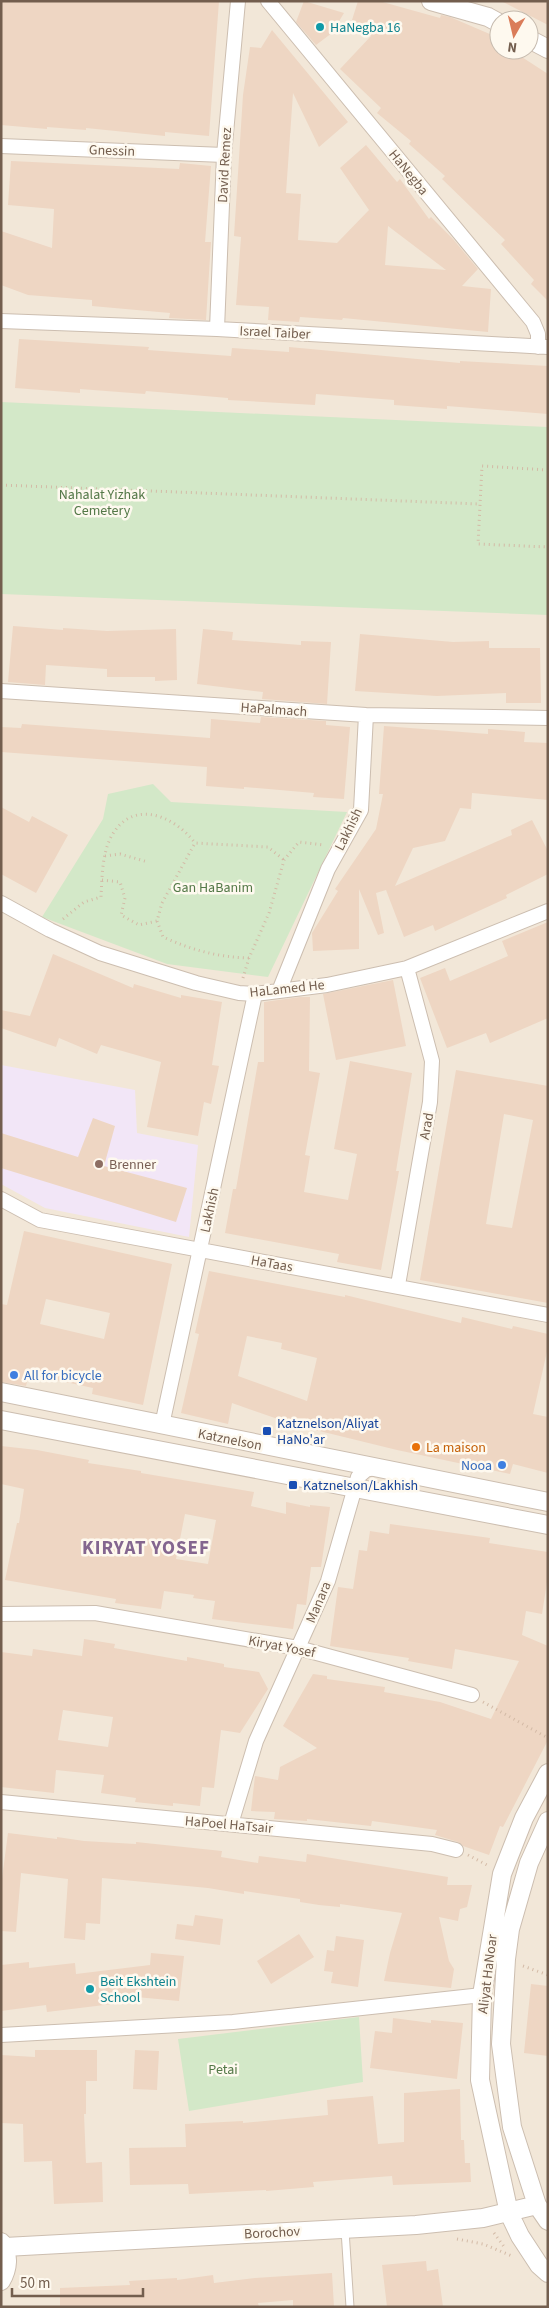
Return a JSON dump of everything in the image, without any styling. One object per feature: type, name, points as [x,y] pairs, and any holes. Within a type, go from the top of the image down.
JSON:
[{"type":"street","name":"David Remez","points":[[217,329],[224,155],[238,1]]},
{"type":"street","name":"HaNegba","points":[[268,1],[532,322],[543,347]]},
{"type":"street","points":[[431,1],[489,17]]},
{"type":"street","name":"Gnessin","points":[[1,146],[224,155]]},
{"type":"street","name":"Israel Taiber","points":[[1,321],[217,329],[543,347]]},
{"type":"street","name":"HaPalmach","points":[[1,691],[366,715],[548,718]]},
{"type":"street","name":"Lakhish","points":[[279,991],[328,869],[361,810],[366,715]]},
{"type":"street","name":"HaLamed He","points":[[1,903],[50,930],[100,953],[196,983],[239,993],[255,994],[326,985],[407,968],[548,912]]},
{"type":"street","name":"Arad","points":[[398,1286],[430,1102],[432,1061],[407,968]]},
{"type":"street","name":"Lakhish","points":[[162,1425],[255,994]]},
{"type":"street","name":"HaTaas","points":[[1,1199],[40,1220],[548,1315]]},
{"type":"street","name":"Katznelson","points":[[1,1392],[548,1502]]},
{"type":"street","name":"Katznelson","points":[[1,1420],[354,1486],[548,1525]]},
{"type":"street","name":"Manara","points":[[231,1824],[256,1741],[328,1581],[354,1486],[361,1474],[373,1468]]},
{"type":"street","name":"Kiryat Yosef","points":[[1,1614],[95,1613],[298,1648],[472,1695]]},
{"type":"street","name":"Aliyat HaNoar","points":[[548,1773],[524,1818],[502,1874],[482,1995],[480,2080],[509,2213],[520,2236],[540,2265],[548,2273]]},
{"type":"street","name":"HaPoel HaTsair","points":[[1,1802],[432,1844],[456,1850]]},
{"type":"street","name":"Aliyat HaNoar","points":[[548,1820],[529,1863],[510,1929],[506,1960],[502,2054],[512,2127],[537,2205],[548,2221]]},
{"type":"street","points":[[1,2035],[232,2022],[482,1995]]},
{"type":"street","name":"Borochov","points":[[3,2245],[416,2225],[509,2213],[537,2205]]},
{"type":"street","points":[[1,2281],[6,2272],[8,2259],[3,2245]]},
{"type":"lane","points":[[345,2227],[350,2307]]},
{"type":"path","points":[[548,470],[482,466],[478,544],[548,547]]},
{"type":"path","points":[[1,485],[479,504]]},
{"type":"path","points":[[50,930],[84,902],[101,897],[105,856],[110,839],[122,821],[146,814],[168,819],[185,830],[195,843],[268,847],[284,860]]},
{"type":"path","points":[[239,993],[249,958],[268,913],[284,860],[299,842],[340,847]]},
{"type":"path","points":[[195,843],[162,903],[157,921],[163,936],[202,953],[226,958],[249,958]]},
{"type":"path","points":[[105,856],[120,854],[148,862]]},
{"type":"path","points":[[102,880],[120,882],[125,898],[122,915],[139,925],[157,921]]},
{"type":"path","points":[[472,1695],[497,1711],[548,1738]]},
{"type":"path","points":[[456,1850],[477,1858],[502,1874]]},
{"type":"path","points":[[506,1960],[548,1975]]},
{"type":"shaded area","points":[[1,1],[548,1],[548,2307],[1,2307]]},
{"type":"shaded area","name":"Brenner","points":[[1,1065],[135,1090],[137,1133],[198,1145],[189,1237],[45,1208],[1,1184]]},
{"type":"green space","name":"Nahalat Yizhak Cemetery","points":[[1,402],[548,427],[548,615],[1,594]]},
{"type":"green space","name":"Gan HaBanim","points":[[153,784],[171,802],[347,812],[268,977],[167,964],[42,917],[103,819],[108,794]]},
{"type":"green space","name":"Petai","points":[[359,2017],[363,2082],[189,2111],[178,2039]]},
{"type":"building","points":[[1,1],[219,1],[209,136],[165,132],[165,136],[86,128],[86,130],[47,127],[47,129],[1,125]]},
{"type":"building","name":"HaNegba 16","points":[[304,1],[344,13],[332,33],[316,45],[296,22]]},
{"type":"building","points":[[358,1],[379,1],[440,18],[441,15],[450,17],[489,34],[489,60],[526,60],[548,74],[548,301],[531,284],[534,280],[501,244],[505,240],[442,179],[445,176],[409,144],[411,141],[377,113],[381,108],[340,69],[371,36],[352,20]]},
{"type":"building","points":[[501,1],[548,1],[548,25],[539,20],[539,10],[519,10]]},
{"type":"building","points":[[272,30],[348,122],[319,147],[293,93],[286,193],[301,194],[298,240],[337,243],[369,210],[340,168],[366,145],[397,182],[400,179],[429,219],[431,217],[453,239],[478,269],[462,286],[491,289],[488,332],[343,318],[342,320],[300,317],[299,322],[268,320],[269,307],[236,305],[241,237],[234,236],[243,95],[250,47],[261,48]],"holes":[[[388,226],[446,270],[385,265]]]},
{"type":"building","points":[[11,161],[179,169],[180,163],[211,166],[205,242],[211,242],[206,320],[169,318],[170,313],[92,306],[92,300],[28,295],[1,285],[1,231],[52,248],[54,209],[8,205]]},
{"type":"building","points":[[19,339],[149,347],[148,350],[231,356],[232,348],[289,352],[289,347],[460,363],[460,361],[548,366],[548,414],[447,406],[447,409],[394,405],[394,400],[316,394],[315,405],[228,400],[228,398],[146,391],[145,394],[80,389],[80,393],[15,388]]},
{"type":"building","points":[[13,626],[107,631],[176,629],[177,680],[155,681],[155,677],[107,677],[107,669],[46,665],[45,685],[8,682]]},
{"type":"building","points":[[203,629],[233,632],[232,640],[301,645],[301,641],[331,642],[327,704],[262,699],[263,692],[197,684]]},
{"type":"building","points":[[360,634],[453,642],[489,641],[489,648],[540,648],[541,703],[506,703],[506,693],[437,696],[355,691]]},
{"type":"building","points":[[261,717],[326,721],[326,725],[350,727],[344,799],[313,797],[314,793],[206,786],[207,767],[1,752],[1,727],[21,728],[22,724],[210,738],[211,719],[260,723]]},
{"type":"building","points":[[384,726],[488,734],[488,729],[525,732],[524,742],[548,743],[548,800],[472,793],[471,809],[460,808],[445,841],[413,848],[395,886],[512,835],[511,830],[532,820],[548,851],[548,874],[506,895],[507,898],[435,931],[433,925],[404,937],[386,890],[376,893],[384,933],[378,935],[359,889],[359,949],[313,951],[312,933],[338,891],[335,889],[376,829],[383,794],[379,794]]},
{"type":"building","points":[[1,807],[29,822],[32,816],[68,835],[36,893],[1,874]]},
{"type":"building","points":[[548,922],[548,1018],[490,1043],[486,1033],[447,1048],[420,978],[445,968],[450,981],[508,956],[502,941]]},
{"type":"building","points":[[53,954],[133,988],[134,984],[181,998],[181,995],[222,1002],[212,1065],[219,1066],[211,1104],[204,1102],[198,1136],[147,1127],[161,1062],[101,1045],[97,1054],[59,1038],[56,1047],[1,1028],[1,1010],[30,1016]]},
{"type":"building","points":[[393,980],[406,1046],[336,1060],[323,994]]},
{"type":"building","points":[[310,997],[309,1071],[320,1073],[305,1155],[310,1156],[304,1192],[348,1200],[357,1154],[334,1149],[350,1061],[412,1073],[396,1171],[399,1171],[381,1270],[337,1262],[339,1254],[225,1233],[233,1189],[236,1189],[258,1062],[264,1062],[264,1002]]},
{"type":"building","points":[[456,1070],[548,1086],[548,1303],[420,1280]],"holes":[[[504,1114],[533,1120],[512,1228],[486,1224]]]},
{"type":"building","points":[[93,1118],[115,1126],[104,1166],[187,1188],[176,1222],[1,1168],[1,1133],[78,1157]]},
{"type":"building","points":[[24,1231],[172,1264],[143,1405],[92,1394],[93,1388],[29,1374],[26,1386],[1,1382],[1,1304],[7,1305]],"holes":[[[46,1299],[110,1313],[104,1339],[40,1324]]]},
{"type":"building","points":[[209,1271],[345,1297],[345,1295],[461,1323],[462,1317],[512,1329],[513,1326],[548,1334],[548,1347],[533,1414],[548,1417],[548,1473],[513,1464],[510,1474],[397,1450],[295,1425],[232,1403],[228,1424],[181,1413],[199,1334],[195,1333]],"holes":[[[247,1336],[282,1343],[281,1349],[317,1358],[307,1401],[238,1376]]]},
{"type":"building","points":[[1,1446],[37,1450],[89,1460],[88,1463],[254,1492],[251,1506],[286,1514],[286,1502],[310,1507],[310,1505],[330,1507],[321,1567],[311,1567],[306,1605],[297,1604],[293,1629],[212,1619],[215,1601],[193,1598],[194,1595],[164,1591],[161,1609],[115,1603],[116,1599],[5,1580],[17,1523],[19,1523],[24,1489],[1,1484]],"holes":[[[185,1514],[216,1520],[208,1564],[176,1559]]]},
{"type":"building","points":[[390,1524],[490,1538],[489,1543],[548,1552],[548,1576],[542,1614],[526,1611],[522,1635],[548,1646],[548,1740],[503,1827],[500,1826],[489,1855],[435,1835],[437,1830],[372,1821],[371,1826],[307,1819],[307,1821],[274,1819],[275,1812],[251,1811],[255,1776],[278,1780],[280,1767],[317,1748],[283,1726],[313,1674],[327,1676],[327,1679],[385,1687],[384,1692],[440,1702],[491,1719],[519,1661],[455,1649],[452,1669],[408,1661],[409,1658],[330,1646],[338,1587],[353,1589],[359,1550],[367,1551],[370,1531],[389,1534]]},
{"type":"building","points":[[84,1639],[115,1644],[114,1648],[187,1661],[187,1657],[224,1664],[224,1667],[259,1672],[268,1689],[240,1733],[221,1730],[214,1788],[202,1787],[200,1806],[173,1803],[173,1806],[135,1802],[136,1798],[101,1793],[104,1775],[56,1770],[54,1793],[1,1787],[1,1652],[32,1656],[33,1649],[82,1656]],"holes":[[[63,1710],[113,1717],[108,1747],[58,1740]]]},
{"type":"building","points":[[8,1833],[57,1839],[57,1837],[84,1841],[136,1844],[136,1842],[222,1851],[221,1857],[258,1863],[259,1856],[306,1862],[307,1854],[448,1877],[447,1885],[472,1885],[467,1907],[460,1909],[458,1921],[439,1917],[449,1961],[454,1969],[451,1988],[384,1981],[402,1913],[340,1904],[340,1907],[319,1905],[300,1902],[300,1899],[244,1891],[244,1894],[208,1888],[102,1878],[100,1924],[86,1923],[85,1940],[64,1938],[68,1879],[21,1873],[16,1932],[1,1931],[1,1886]]},
{"type":"building","points":[[195,1915],[223,1919],[220,1945],[175,1939],[177,1924],[193,1926]]},
{"type":"building","points":[[299,1934],[314,1957],[271,1984],[257,1961]]},
{"type":"building","points":[[336,1936],[364,1940],[358,1987],[331,1983],[333,1972],[324,1971],[327,1950],[334,1951]]},
{"type":"building","points":[[151,1953],[184,1956],[179,2001],[136,1997],[137,2001],[47,2012],[46,2005],[1,2011],[1,1965],[29,1962],[29,1968],[75,1963],[76,1974],[150,1965]]},
{"type":"building","points":[[531,1984],[548,1986],[548,2056],[524,2053]]},
{"type":"building","points":[[393,2018],[431,2023],[431,2020],[463,2023],[457,2079],[370,2068],[375,2031],[392,2033]]},
{"type":"building","points":[[35,2050],[97,2050],[97,2081],[86,2081],[86,2114],[84,2114],[86,2163],[102,2162],[103,2202],[54,2204],[52,2161],[24,2162],[23,2124],[1,2123],[1,2055],[35,2057]]},
{"type":"building","points":[[135,2050],[159,2051],[157,2090],[133,2089]]},
{"type":"building","points":[[460,2089],[461,2140],[464,2140],[465,2163],[470,2163],[471,2182],[393,2185],[392,2176],[313,2182],[314,2187],[189,2194],[188,2184],[130,2185],[129,2148],[186,2147],[185,2124],[243,2121],[243,2123],[328,2115],[327,2100],[373,2096],[378,2144],[404,2142],[404,2093]]},
{"type":"building","points":[[426,2261],[427,2271],[438,2269],[443,2307],[387,2307],[382,2265]]},
{"type":"building","points":[[332,2273],[334,2307],[293,2307],[293,2300],[258,2303],[259,2307],[60,2307],[60,2288],[130,2285],[129,2281],[177,2278],[177,2280],[213,2275],[214,2283],[255,2278]]},
{"type":"place","name":"HaNegba 16","points":[[320,27]]},
{"type":"place","name":"Brenner","points":[[99,1164]]},
{"type":"place","name":"All for bicycle","points":[[14,1375]]},
{"type":"place","name":"Katznelson/Aliyat HaNo'ar","points":[[267,1431]]},
{"type":"place","name":"La maison","points":[[416,1447]]},
{"type":"place","name":"Nooa","points":[[502,1465]]},
{"type":"place","name":"Katznelson/Lakhish","points":[[293,1485]]},
{"type":"place","name":"Beit Ekshtein School","points":[[90,1989]]},
{"type":"district","name":"KIRYAT YOSEF","points":[[146,1547]]}]
